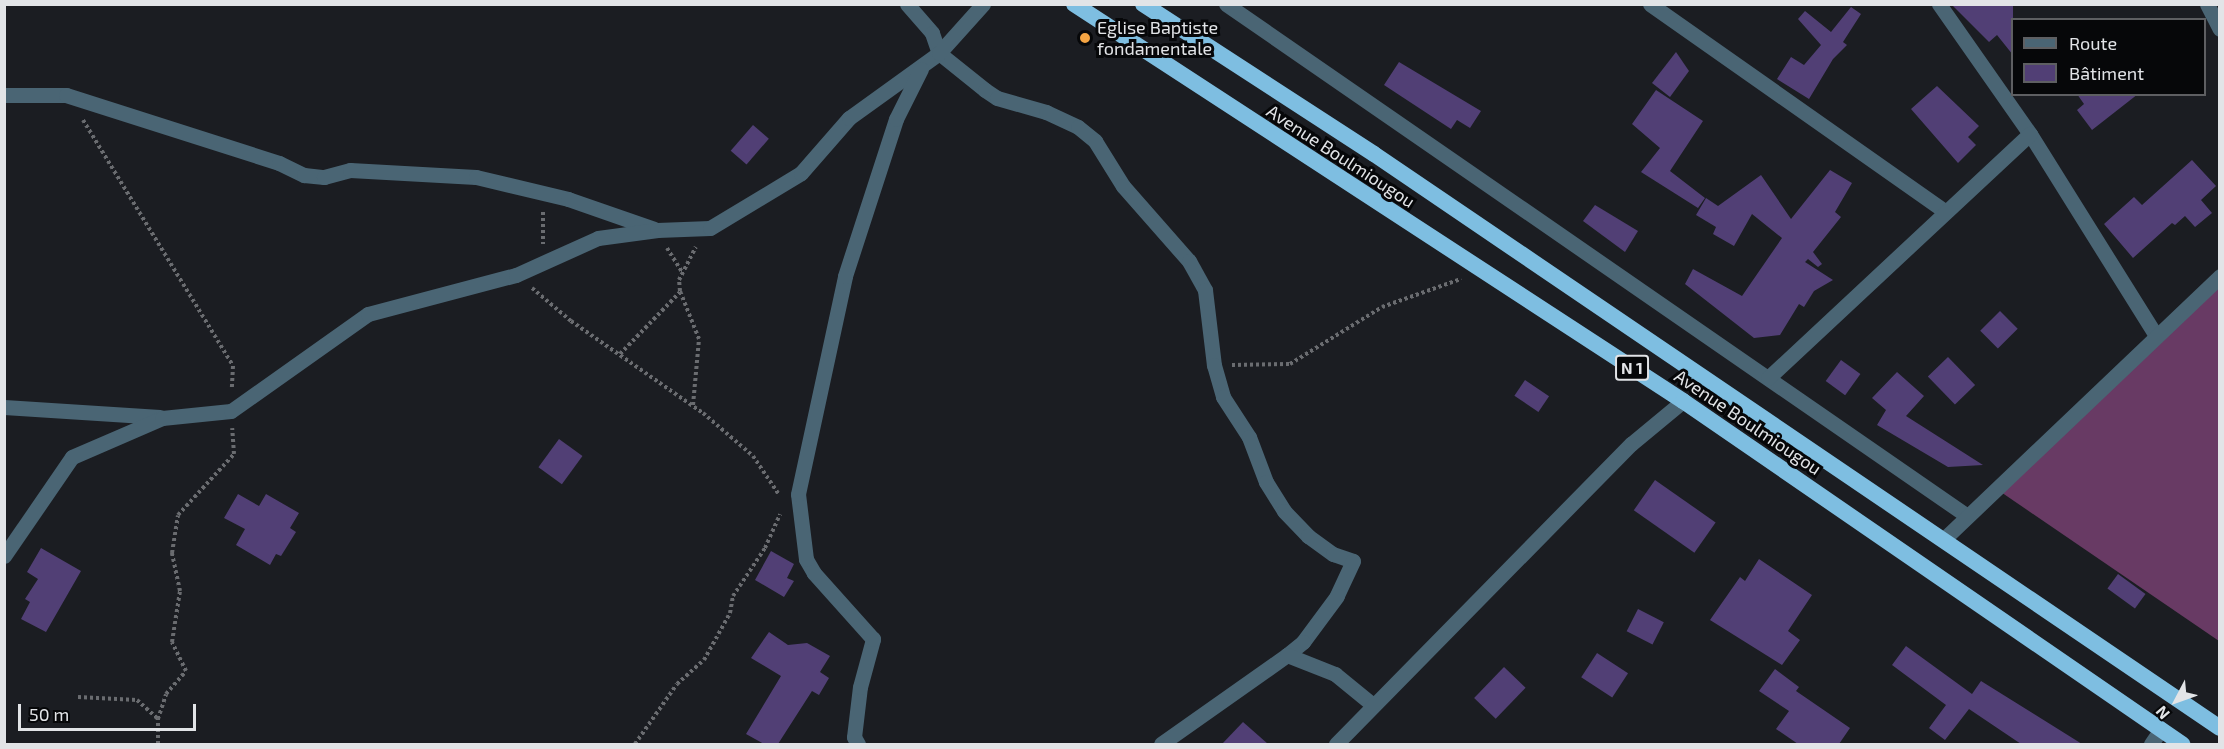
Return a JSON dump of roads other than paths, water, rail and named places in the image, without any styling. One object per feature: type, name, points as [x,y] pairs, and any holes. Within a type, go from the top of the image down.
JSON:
[{"type":"highway","name":"Avenue Boulmiougou","points":[[1074,4],[1683,401],[2182,744]]},
{"type":"highway","name":"Avenue Boulmiougou","points":[[1143,4],[1374,154],[1945,538],[2220,728]]},
{"type":"street","points":[[907,4],[932,33],[939,53],[997,98],[1046,111],[1078,127],[1095,141],[1123,186],[1189,261],[1205,290],[1214,365],[1223,397],[1249,437],[1266,482],[1284,511],[1317,542],[1353,561],[1337,596],[1303,642],[1161,744]]},
{"type":"street","points":[[4,407],[162,418],[231,411],[368,314],[516,275],[598,238],[657,230],[710,228],[801,172],[849,118],[939,53],[983,4]]},
{"type":"street","points":[[1226,4],[1966,515]]},
{"type":"street","points":[[1650,4],[1944,210]]},
{"type":"street","points":[[1939,4],[2030,134],[2156,336]]},
{"type":"street","points":[[2207,4],[2220,29]]},
{"type":"street","points":[[858,744],[854,737],[860,687],[873,639],[814,573],[806,559],[798,494],[845,276],[896,119],[922,67]]},
{"type":"street","points":[[4,95],[66,95],[279,163],[304,175],[324,177],[350,170],[381,174],[424,171],[476,177],[542,194],[657,230]]},
{"type":"street","points":[[1768,378],[1944,210],[2030,134]]},
{"type":"street","points":[[1945,538],[1966,515],[2220,276]]},
{"type":"street","points":[[1336,744],[1631,444],[1683,401]]},
{"type":"street","points":[[4,556],[72,457],[162,418]]},
{"type":"street","points":[[1287,655],[1335,674],[1373,705]]},
{"type":"street","points":[[2151,744],[2161,729]]},
{"type":"place","name":"Eglise Baptiste fondamentale","points":[[1085,38]]}]
